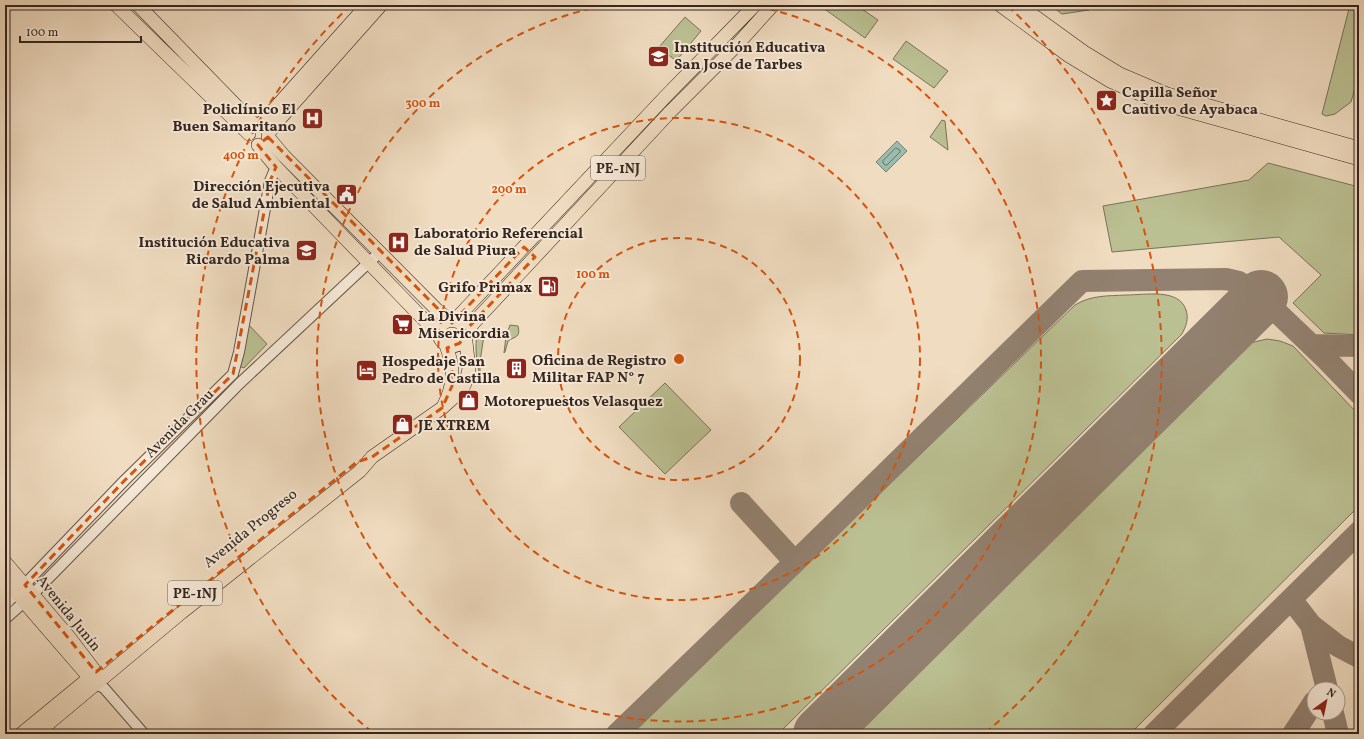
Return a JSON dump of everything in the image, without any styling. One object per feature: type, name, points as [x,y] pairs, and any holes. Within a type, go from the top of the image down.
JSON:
[{"type":"main road","points":[[116,5],[284,156],[436,310],[452,321],[460,323],[465,332]]},
{"type":"main road","points":[[138,5],[259,134],[276,167],[430,326],[439,331],[441,340],[446,345],[450,357],[452,371],[452,386],[442,408]]},
{"type":"main road","points":[[259,134],[367,5]]},
{"type":"main road","points":[[259,134],[277,122],[381,5]]},
{"type":"main road","name":"PE-1NJ","points":[[439,331],[443,324],[452,321],[486,287],[666,96],[755,5]]},
{"type":"main road","name":"PE-1NJ","points":[[446,345],[453,346],[460,343],[465,332],[496,297],[673,109],[735,47],[773,5]]},
{"type":"main road","points":[[1000,5],[1069,56],[1110,81],[1164,104],[1311,140],[1359,148]]},
{"type":"main road","points":[[1019,5],[1084,52],[1120,74],[1167,94],[1311,140],[1359,159]]},
{"type":"main road","points":[[524,247],[535,257]]},
{"type":"main road","points":[[486,287],[496,297]]},
{"type":"main road","name":"Avenida Progreso","points":[[36,734],[181,604],[357,462],[372,458],[442,408],[462,390],[469,369],[465,332]]},
{"type":"main road","name":"Avenida Junín","points":[[5,562],[25,593],[97,680]]},
{"type":"main road","name":"Avenida Junín","points":[[5,580],[25,593]]},
{"type":"main road","name":"Avenida Progreso","points":[[21,734],[97,680]]},
{"type":"street","name":"Avenida Grau","points":[[5,620],[25,593],[125,480],[234,374],[270,181],[276,167]]},
{"type":"street","name":"Avenida Grau","points":[[5,604],[25,593],[239,384],[380,252]]},
{"type":"street","name":"Avenida Junín","points":[[97,680],[144,734]]},
{"type":"highlighted area","points":[[268,137],[452,323],[524,247],[535,257],[465,331],[460,343],[447,348],[452,371],[452,386],[442,408],[372,457],[357,462],[96,672],[25,585],[125,480],[233,374],[270,181],[276,167],[258,145]]},
{"type":"shaded area","points":[[819,5],[856,5],[878,20],[865,38]]},
{"type":"shaded area","points":[[1050,5],[1093,5],[1089,10],[1062,14]]},
{"type":"shaded area","points":[[1350,5],[1359,5],[1359,73],[1351,102],[1335,114],[1326,116],[1322,114]]},
{"type":"shaded area","points":[[685,17],[701,31],[676,61],[659,47]]},
{"type":"shaded area","points":[[906,41],[948,71],[934,88],[893,59]]},
{"type":"shaded area","points":[[942,120],[945,121],[948,150],[930,137]]},
{"type":"shaded area","points":[[1268,163],[1359,187],[1359,335],[1324,333],[1293,303],[1321,275],[1279,237],[1112,252],[1103,206],[1249,180]]},
{"type":"shaded area","points":[[1160,294],[1176,298],[1182,303],[1187,313],[1187,322],[1182,334],[778,734],[631,734],[1075,305],[1087,299],[1106,296]]},
{"type":"shaded area","points":[[248,324],[267,344],[244,368],[239,366]]},
{"type":"shaded area","points":[[510,325],[518,326],[519,333],[517,336],[508,341],[504,353],[506,336]]},
{"type":"shaded area","points":[[481,330],[483,331],[484,335],[480,362],[480,376],[476,344],[477,332]]},
{"type":"shaded area","points":[[1267,339],[1280,341],[1293,346],[1359,415],[1359,506],[1130,734],[858,734],[1250,343]]},
{"type":"shaded area","points":[[665,383],[711,430],[665,474],[619,427]]},
{"type":"water","points":[[897,141],[907,151],[886,172],[876,162]]},
{"type":"taxiway","points":[[617,734],[1082,281],[1226,279],[1239,282],[1261,297],[1359,393]]},
{"type":"taxiway","points":[[1311,345],[1359,346]]},
{"type":"taxiway","points":[[741,503],[795,562]]},
{"type":"taxiway","points":[[1154,734],[1359,532]]},
{"type":"taxiway","points":[[1291,599],[1311,625],[1338,646],[1359,657]]},
{"type":"taxiway","points":[[1311,625],[1325,681]]},
{"type":"taxiway","points":[[1293,734],[1306,714]]},
{"type":"taxiway","points":[[1335,721],[1338,734]]},
{"type":"runway","points":[[820,734],[1261,297]]},
{"type":"place","name":"Institución Educativa San Jose de Tarbes","points":[[659,56]]},
{"type":"place","name":"Capilla Señor Cautivo de Ayabaca","points":[[1107,101]]},
{"type":"place","name":"Policlínico El Buen Samaritano","points":[[312,118]]},
{"type":"place","name":"Dirección Ejecutiva de Salud Ambiental","points":[[346,195]]},
{"type":"place","name":"Laboratorio Referencial de Salud Piura","points":[[399,242]]},
{"type":"place","name":"Institución Educativa Ricardo Palma","points":[[306,251]]},
{"type":"place","name":"Grifo Primax","points":[[548,287]]},
{"type":"place","name":"La Divina Misericordia","points":[[402,325]]},
{"type":"place","name":"Oficina de Registro Militar FAP N° 7","points":[[516,369]]},
{"type":"place","name":"Hospedaje San Pedro de Castilla","points":[[366,370]]},
{"type":"place","name":"Motorepuestos Velasquez","points":[[469,401]]},
{"type":"place","name":"JE XTREM","points":[[402,425]]}]
